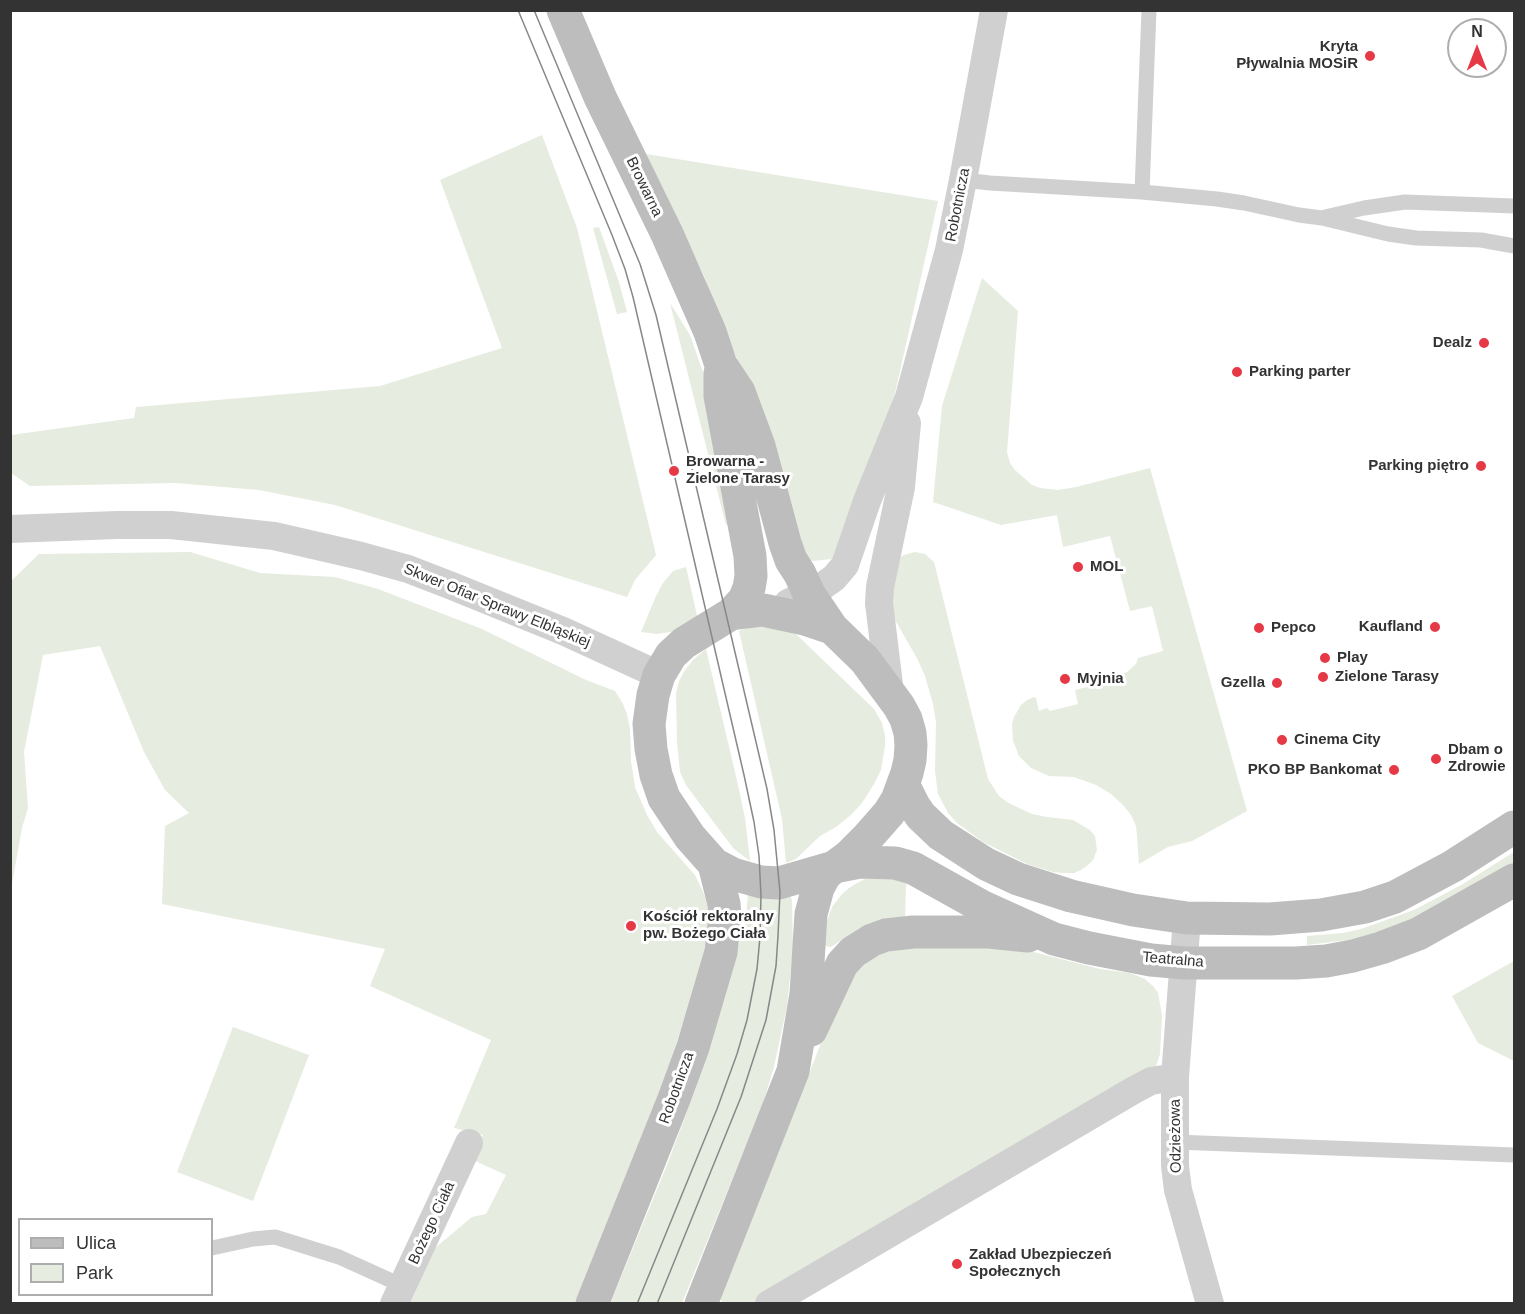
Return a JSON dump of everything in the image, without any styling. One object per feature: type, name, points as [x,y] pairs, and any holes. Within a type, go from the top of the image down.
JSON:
[{"type":"main road","name":"Browarna","points":[[563,10],[600,97],[667,234],[710,332],[721,365],[739,392],[759,446],[785,543],[792,560],[809,594],[832,628]]},
{"type":"main road","name":"Browarna","points":[[721,365],[720,396],[750,556],[751,576],[744,600],[732,614]]},
{"type":"main road","points":[[714,864],[679,822],[664,798],[656,775],[649,724],[653,695],[659,675],[671,655],[684,643],[732,614],[764,610],[832,628],[865,660],[899,706],[910,733],[910,760],[897,800],[889,813],[849,856],[825,875],[818,888],[811,914],[806,994],[793,1071]]},
{"type":"main road","points":[[903,784],[921,816],[941,835],[986,864],[1018,879],[1071,896],[1117,907],[1187,918],[1270,919],[1321,915],[1365,908],[1395,897],[1443,872],[1515,827]]},
{"type":"main road","name":"Teatralna","points":[[714,864],[748,879],[779,883],[860,862],[895,863],[913,868],[981,906],[1054,939],[1151,960],[1185,963],[1296,963],[1353,956],[1418,934],[1515,880]]},
{"type":"main road","name":"Robotnicza","points":[[592,1304],[675,1099],[721,952],[725,916],[719,878],[714,864]]},
{"type":"main road","points":[[701,1304],[793,1071],[842,964],[853,952],[872,940],[886,935],[913,932],[989,932],[1054,939]]},
{"type":"street","name":"Robotnicza","points":[[764,610],[809,594],[834,578],[846,565],[867,501],[909,397],[949,250],[994,10]]},
{"type":"street","name":"Robotnicza","points":[[890,693],[879,603],[880,587],[901,487],[909,397]]},
{"type":"street","name":"Skwer Ofiar Sprawy Elbląskiej","points":[[10,529],[171,525],[274,536],[408,569],[563,631],[659,675]]},
{"type":"street","name":"Odzieżowa","points":[[1187,918],[1175,1077],[1175,1166],[1178,1190],[1210,1304]]},
{"type":"street","points":[[769,1304],[1134,1090],[1151,1081],[1175,1077]]},
{"type":"street","name":"Bożego Ciała","points":[[398,1295],[469,1143]]},
{"type":"lane","points":[[1142,192],[1149,10]]},
{"type":"lane","points":[[963,180],[1217,198],[1322,218],[1388,234],[1481,240],[1515,246]]},
{"type":"lane","points":[[1322,218],[1405,202],[1515,206]]},
{"type":"lane","points":[[1175,1142],[1515,1155]]},
{"type":"lane","points":[[213,1248],[275,1237],[339,1257],[398,1295]]},
{"type":"green space","points":[[542,135],[577,228],[656,555],[635,580],[627,597],[335,505],[259,490],[175,483],[30,486],[11,473],[11,435],[134,418],[136,407],[380,386],[502,348],[440,180]]},
{"type":"green space","points":[[646,154],[938,201],[896,389],[838,555],[831,559],[813,561],[805,558],[766,433],[704,276]]},
{"type":"green space","points":[[599,227],[627,312],[617,314],[593,228]]},
{"type":"green space","points":[[982,278],[1018,311],[1007,452],[1015,470],[1032,485],[1058,490],[1150,468],[1247,811],[1192,841],[1168,847],[1139,864],[1136,826],[1123,805],[1096,785],[1074,777],[1049,776],[1031,768],[1019,756],[1013,741],[1012,724],[1021,705],[1027,700],[1036,698],[1039,711],[1047,708],[1050,711],[1078,704],[1075,690],[1108,682],[1108,679],[1127,672],[1136,664],[1138,658],[1163,651],[1152,606],[1130,611],[1110,536],[1063,547],[1057,515],[1001,525],[933,502],[942,406]]},
{"type":"green space","points":[[670,303],[690,335],[708,390],[733,523],[726,525]]},
{"type":"green space","points":[[190,552],[260,573],[335,577],[378,589],[482,629],[586,680],[615,691],[623,704],[630,729],[635,787],[657,832],[695,875],[708,908],[709,925],[700,971],[662,1087],[576,1303],[410,1303],[435,1248],[472,1217],[486,1214],[506,1175],[473,1160],[483,1135],[454,1128],[491,1040],[370,986],[385,949],[162,904],[165,826],[189,813],[165,790],[144,752],[100,646],[43,655],[24,752],[28,808],[11,889],[11,581],[39,554]]},
{"type":"green space","points":[[915,552],[925,554],[934,562],[988,779],[999,796],[1019,808],[1032,814],[1073,820],[1090,830],[1095,836],[1097,850],[1093,860],[1081,870],[1074,873],[1053,872],[1027,864],[983,842],[957,823],[948,813],[938,794],[935,771],[936,722],[933,704],[925,676],[895,620],[890,601],[899,558]]},
{"type":"green space","points":[[686,567],[698,620],[685,628],[670,632],[657,634],[641,632],[663,583],[673,571]]},
{"type":"green space","points":[[756,626],[773,627],[797,635],[874,709],[882,723],[885,736],[881,770],[862,803],[836,827],[820,836],[796,859],[786,863],[782,819],[739,631]]},
{"type":"green space","points":[[706,649],[745,818],[750,861],[734,849],[686,785],[680,772],[676,693],[685,670]]},
{"type":"green space","points":[[1514,852],[1514,864],[1428,913],[1396,927],[1356,939],[1307,945],[1307,936],[1361,929],[1414,910],[1463,884]]},
{"type":"green space","points":[[869,877],[910,877],[906,886],[905,918],[860,928],[831,947],[825,946],[827,921],[832,907],[849,888]]},
{"type":"green space","points":[[748,894],[790,895],[792,900],[793,949],[787,1006],[774,1067],[762,1106],[682,1303],[610,1304],[694,1093],[726,993],[746,918]]},
{"type":"green space","points":[[881,945],[1006,945],[1100,969],[1130,973],[1145,979],[1158,993],[1162,1015],[1160,1054],[1151,1081],[769,1303],[724,1303],[719,1298],[849,971]]},
{"type":"green space","points":[[1514,961],[1514,1061],[1478,1043],[1452,996]]},
{"type":"green space","points":[[233,1027],[309,1055],[253,1201],[177,1172]]},
{"type":"tram line","points":[[518,10],[612,235],[633,297],[744,775],[759,856],[760,937],[757,969],[747,1020],[717,1109],[637,1304]]},
{"type":"tram line","points":[[534,10],[640,264],[656,315],[767,789],[774,830],[780,892],[776,966],[766,1020],[741,1097],[657,1304]]},
{"type":"place","name":"Kryta Pływalnia MOSiR","points":[[1370,56]]},
{"type":"place","name":"Dealz","points":[[1484,343]]},
{"type":"place","name":"Parking parter","points":[[1237,372]]},
{"type":"place","name":"Parking piętro","points":[[1481,466]]},
{"type":"place","name":"Browarna - Zielone Tarasy","points":[[674,471]]},
{"type":"place","name":"MOL","points":[[1078,567]]},
{"type":"place","name":"Kaufland","points":[[1435,627]]},
{"type":"place","name":"Pepco","points":[[1259,628]]},
{"type":"place","name":"Play","points":[[1325,658]]},
{"type":"place","name":"Zielone Tarasy","points":[[1323,677]]},
{"type":"place","name":"Myjnia","points":[[1065,679]]},
{"type":"place","name":"Gzella","points":[[1277,683]]},
{"type":"place","name":"Cinema City","points":[[1282,740]]},
{"type":"place","name":"Dbam o Zdrowie","points":[[1436,759]]},
{"type":"place","name":"PKO BP Bankomat","points":[[1394,770]]},
{"type":"place","name":"Kościół rektoralny pw. Bożego Ciała","points":[[631,926]]},
{"type":"place","name":"Zakład Ubezpieczeń Społecznych","points":[[957,1264]]}]
